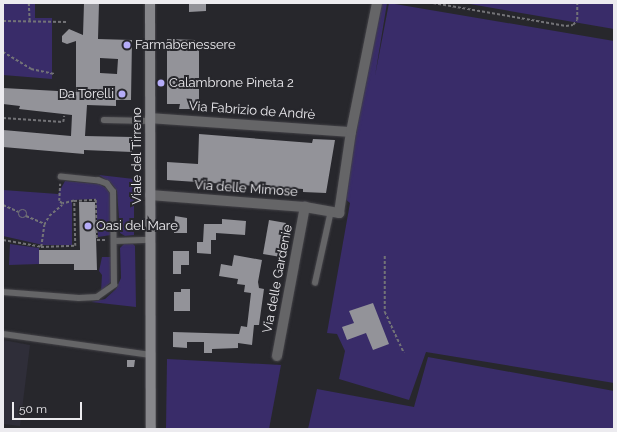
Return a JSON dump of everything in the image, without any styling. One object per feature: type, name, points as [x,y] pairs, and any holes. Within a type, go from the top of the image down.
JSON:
[{"type":"main road","name":"Viale del Tirreno","points":[[150,3],[152,429]]},
{"type":"street","points":[[335,212],[377,3]]},
{"type":"street","name":"Via Fabrizio de Andrè","points":[[150,119],[351,132]]},
{"type":"street","name":"Via delle Mimose","points":[[150,195],[305,207],[335,212]]},
{"type":"street","name":"Via delle Gardenie","points":[[277,356],[305,207]]},
{"type":"lane","points":[[104,120],[150,119]]},
{"type":"lane","points":[[3,292],[79,298],[97,297],[108,292],[116,280],[115,199],[111,188],[99,181],[61,177]]},
{"type":"lane","points":[[315,283],[335,212]]},
{"type":"lane","points":[[115,241],[150,240]]},
{"type":"lane","points":[[3,334],[151,355]]},
{"type":"path","points":[[29,3],[30,21]]},
{"type":"path","points":[[433,3],[566,26],[573,25],[577,20],[577,3]]},
{"type":"path","points":[[3,21],[66,22]]},
{"type":"path","points":[[3,52],[31,69],[54,74]]},
{"type":"path","points":[[3,118],[63,122],[64,116]]},
{"type":"path","points":[[61,177],[58,194],[62,204]]},
{"type":"path","points":[[41,247],[45,224],[62,204],[74,201],[96,200],[97,240],[115,241]]},
{"type":"path","points":[[3,240],[41,247],[75,246],[74,201]]},
{"type":"path","points":[[3,205],[19,212],[22,218],[26,216],[45,224]]},
{"type":"path","points":[[19,212],[25,210],[26,216]]},
{"type":"path","points":[[385,256],[386,316],[404,353]]},
{"type":"path","points":[[380,284],[385,285]]},
{"type":"shaded area","points":[[3,3],[35,3],[35,18],[52,18],[52,79],[3,75]]},
{"type":"shaded area","points":[[380,3],[387,3],[375,76],[389,3],[614,41],[614,383],[426,352],[409,400],[339,379],[345,351],[337,334],[327,333],[350,203],[344,198]]},
{"type":"shaded area","points":[[464,3],[614,3],[614,29]]},
{"type":"shaded area","points":[[99,175],[134,179],[134,235],[125,236],[120,233],[117,191],[111,183]]},
{"type":"shaded area","points":[[65,181],[99,184],[106,188],[111,195],[111,235],[98,237],[96,199],[72,200],[72,245],[43,245],[3,236],[3,190],[58,194]]},
{"type":"shaded area","points":[[10,244],[39,248],[39,264],[9,265]]},
{"type":"shaded area","points":[[124,244],[133,244],[135,246],[136,307],[91,302],[105,299],[116,289],[121,278],[120,248]]},
{"type":"shaded area","points":[[102,257],[112,257],[112,281],[101,291],[102,275],[99,271]]},
{"type":"shaded area","points":[[3,340],[30,345],[20,426],[3,424]]},
{"type":"shaded area","points":[[428,357],[614,391],[614,429],[308,429],[317,389],[414,407]]},
{"type":"shaded area","points":[[167,359],[281,365],[269,429],[166,429]]},
{"type":"building","points":[[84,3],[99,3],[98,39],[132,40],[131,100],[116,100],[116,106],[87,105],[85,136],[132,137],[132,152],[84,150],[84,154],[3,147],[3,130],[71,136],[72,115],[19,109],[20,106],[3,104],[3,88],[76,92],[76,41],[67,44],[62,42],[62,36],[69,29],[83,35]],"holes":[[[100,58],[118,59],[117,74],[100,73]]]},
{"type":"building","points":[[189,3],[206,3],[206,11],[189,12]]},
{"type":"building","points":[[167,39],[195,40],[195,43],[199,44],[199,109],[179,109],[180,104],[167,104]]},
{"type":"building","points":[[199,134],[312,143],[313,139],[335,140],[326,193],[303,192],[303,189],[167,180],[167,162],[198,164]]},
{"type":"building","name":"Oasi del Mare","points":[[79,202],[95,202],[97,270],[74,270],[74,264],[39,264],[39,250],[80,250]]},
{"type":"building","points":[[175,216],[187,218],[187,233],[174,233]]},
{"type":"building","points":[[222,219],[246,221],[245,235],[216,233],[216,240],[211,240],[211,254],[197,253],[197,242],[203,242],[204,224],[222,224]]},
{"type":"building","points":[[269,220],[286,223],[281,257],[263,254]]},
{"type":"building","points":[[173,251],[189,251],[189,265],[181,265],[181,274],[173,274]]},
{"type":"building","points":[[234,255],[262,260],[258,282],[259,288],[264,289],[259,325],[254,325],[252,345],[238,343],[238,348],[212,349],[212,353],[204,353],[204,342],[187,342],[187,348],[173,347],[173,332],[239,334],[241,326],[247,327],[251,293],[244,292],[245,285],[237,284],[238,279],[219,276],[221,264],[232,266]]},
{"type":"building","points":[[181,289],[190,289],[190,311],[174,311],[174,292],[181,292]]},
{"type":"building","points":[[373,303],[389,344],[373,350],[366,333],[347,340],[342,327],[354,323],[349,311]]},
{"type":"building","points":[[127,360],[135,360],[134,367],[127,367]]},
{"type":"place","name":"Farmabenessere","points":[[127,45]]},
{"type":"place","name":"Calambrone Pineta 2","points":[[161,83]]},
{"type":"place","name":"Da Torelli","points":[[122,94]]},
{"type":"place","name":"Oasi del Mare","points":[[88,226]]}]
